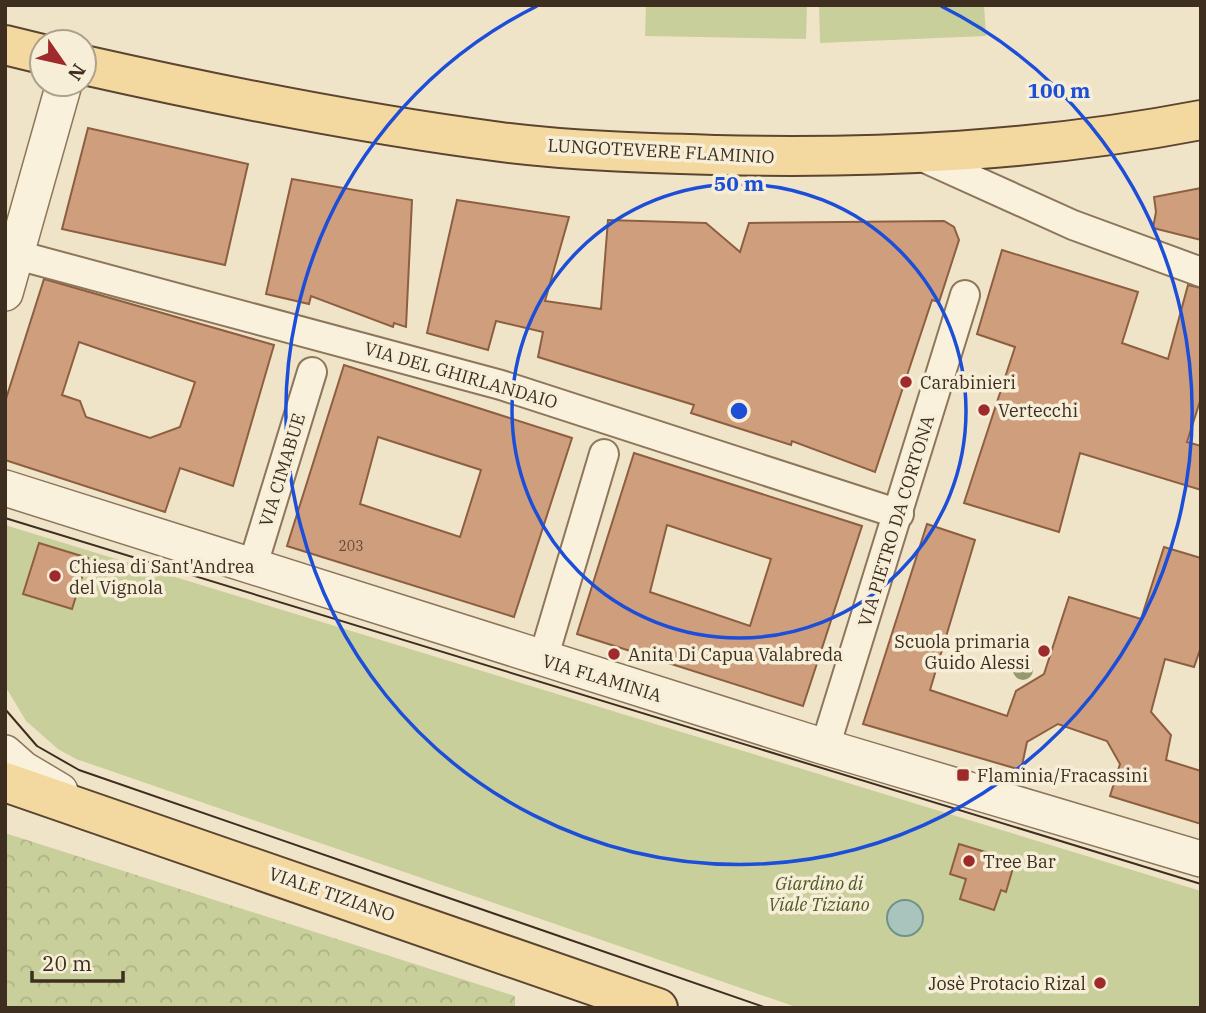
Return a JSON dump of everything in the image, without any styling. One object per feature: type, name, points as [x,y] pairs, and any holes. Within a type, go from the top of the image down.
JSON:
[{"type":"main road","points":[[5,45],[28,51]]},
{"type":"main road","name":"LUNGOTEVERE FLAMINIO","points":[[98,68],[285,108],[504,142],[668,154],[918,155],[1060,144],[1201,120]]},
{"type":"main road","name":"VIALE TIZIANO","points":[[5,782],[658,1008]]},
{"type":"street","points":[[5,293],[60,98]]},
{"type":"street","points":[[918,155],[1073,225],[1201,272]]},
{"type":"street","name":"VIA DEL GHIRLANDAIO","points":[[17,255],[501,385],[899,514]]},
{"type":"street","name":"VIA PIETRO DA CORTONA","points":[[825,747],[965,295]]},
{"type":"street","name":"VIA CIMABUE","points":[[252,568],[312,372]]},
{"type":"street","points":[[543,659],[604,454]]},
{"type":"street","name":"VIA FLAMINIA","points":[[5,488],[825,747],[1201,859]]},
{"type":"street","points":[[5,753],[23,769],[94,811]]},
{"type":"green space","points":[[646,5],[807,5],[806,39],[645,36]]},
{"type":"green space","points":[[819,5],[984,5],[986,36],[820,43]]},
{"type":"green space","name":"Giardino di Viale Tiziano","points":[[5,525],[1201,891],[1201,1008],[799,1008],[76,759],[58,749],[26,721],[5,686]]},
{"type":"green space","points":[[5,833],[515,996],[515,1008],[5,1008]]},
{"type":"water","points":[[905,900],[918,905],[923,918],[918,931],[905,936],[892,931],[887,918],[892,905]]},
{"type":"building","points":[[88,128],[248,164],[225,265],[62,229]]},
{"type":"building","points":[[292,179],[412,200],[406,327],[394,323],[393,327],[311,296],[309,304],[266,294]]},
{"type":"building","points":[[1201,188],[1201,240],[1153,228],[1156,212],[1154,197]]},
{"type":"building","points":[[457,200],[569,217],[545,301],[601,309],[608,220],[706,223],[740,252],[749,223],[944,221],[954,227],[959,240],[939,302],[932,300],[875,472],[792,441],[791,445],[691,413],[694,405],[538,357],[543,332],[496,321],[488,350],[427,333]]},
{"type":"building","points":[[1002,250],[1138,292],[1122,343],[1168,359],[1188,285],[1201,288],[1201,398],[1187,442],[1201,446],[1201,490],[1080,453],[1059,532],[964,503],[1015,347],[977,334]]},
{"type":"building","points":[[44,279],[274,345],[233,486],[180,468],[165,512],[5,460],[5,402]],"holes":[[[79,342],[195,382],[180,427],[150,438],[86,417],[80,401],[62,395]]]},
{"type":"building","points":[[344,365],[572,438],[514,617],[287,546]],"holes":[[[378,437],[481,470],[460,537],[360,504]]]},
{"type":"building","points":[[634,453],[862,526],[803,706],[577,634]],"holes":[[[667,525],[771,559],[750,626],[650,592]]]},
{"type":"building","points":[[927,524],[975,540],[930,690],[1007,716],[1016,691],[1044,674],[1069,597],[1141,619],[1164,547],[1201,558],[1201,647],[1194,667],[1165,659],[1151,712],[1171,735],[1166,760],[1201,771],[1201,824],[1110,796],[1120,764],[1107,741],[1058,724],[1027,742],[1021,770],[863,724]]},
{"type":"building","name":"Chiesa di Sant'Andrea del Vignola","points":[[39,543],[88,558],[72,609],[23,594]]},
{"type":"building","points":[[959,844],[1015,861],[1006,892],[1001,890],[994,910],[960,899],[966,879],[950,874]]},
{"type":"tram line","points":[[5,518],[1201,884]]},
{"type":"tram line","points":[[5,709],[37,746],[79,770],[767,1008]]},
{"type":"place","name":"Carabinieri","points":[[906,382]]},
{"type":"place","name":"Vertecchi","points":[[984,410]]},
{"type":"place","name":"Chiesa di Sant'Andrea del Vignola","points":[[55,576]]},
{"type":"place","name":"Scuola primaria Guido Alessi","points":[[1044,651]]},
{"type":"place","name":"Anita Di Capua Valabreda","points":[[614,654]]},
{"type":"place","name":"Flaminia/Fracassini","points":[[963,775]]},
{"type":"place","name":"Tree Bar","points":[[969,861]]},
{"type":"place","name":"Josè Protacio Rizal","points":[[1100,983]]}]
